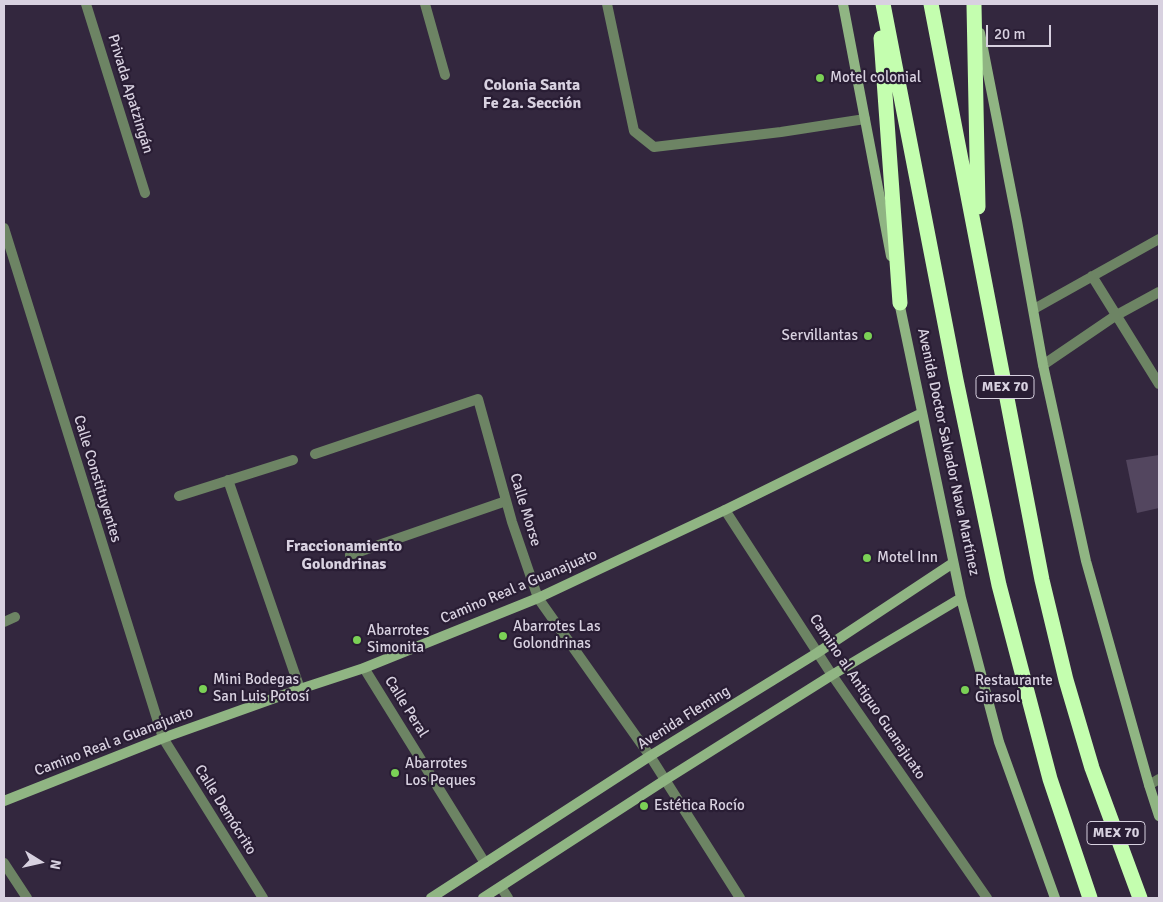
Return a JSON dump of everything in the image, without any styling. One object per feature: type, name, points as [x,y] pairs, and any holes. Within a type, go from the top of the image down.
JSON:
[{"type":"highway","points":[[881,4],[900,303]]},
{"type":"highway","name":"Avenida Doctor Salvador Nava Martínez","points":[[881,4],[997,576],[1050,779],[1090,898]]},
{"type":"highway","name":"MEX 70","points":[[931,4],[1042,580],[1066,680],[1092,768],[1140,898]]},
{"type":"highway","points":[[976,4],[978,248]]},
{"type":"street","name":"Privada Apatzingán","points":[[86,4],[146,193]]},
{"type":"street","points":[[425,4],[445,75]]},
{"type":"street","points":[[607,4],[634,131],[654,147],[781,132],[865,119]]},
{"type":"street","name":"Avenida Doctor Salvador Nava Martínez","points":[[843,4],[900,303],[961,598],[999,742],[1055,898]]},
{"type":"street","points":[[976,4],[1034,309],[1042,366],[1086,561],[1159,816]]},
{"type":"street","name":"Calle Constituyentes","points":[[4,228],[162,738]]},
{"type":"street","points":[[1034,309],[1159,239]]},
{"type":"street","points":[[1092,276],[1115,316],[1159,384]]},
{"type":"street","points":[[1042,366],[1115,316],[1159,292]]},
{"type":"street","name":"Calle Morse","points":[[315,454],[478,399],[512,522],[538,598],[650,756],[740,898]]},
{"type":"street","name":"Camino Real a Guanajuato","points":[[4,801],[162,738],[364,668],[538,598],[725,510],[922,413]]},
{"type":"street","points":[[179,496],[293,460]]},
{"type":"street","points":[[228,480],[300,689]]},
{"type":"street","points":[[350,556],[506,501]]},
{"type":"street","name":"Camino al Antiguo Guanajuato","points":[[725,510],[832,675],[987,898]]},
{"type":"street","name":"Avenida Fleming","points":[[431,898],[953,563]]},
{"type":"street","points":[[483,898],[832,675],[961,598]]},
{"type":"street","points":[[4,622],[15,618]]},
{"type":"street","name":"Calle Peral","points":[[364,668],[485,863]]},
{"type":"street","name":"Calle Demócrito","points":[[162,738],[263,898]]},
{"type":"street","points":[[1149,786],[1159,779]]},
{"type":"street","points":[[4,863],[27,898]]},
{"type":"street","points":[[500,887],[508,898]]},
{"type":"building","points":[[1159,455],[1159,508],[1137,513],[1126,460]]},
{"type":"place","name":"Motel colonial","points":[[820,78]]},
{"type":"place","name":"Servillantas","points":[[868,336]]},
{"type":"place","name":"Motel Inn","points":[[867,558]]},
{"type":"place","name":"Abarrotes Las Golondrinas","points":[[503,636]]},
{"type":"place","name":"Abarrotes Simonita","points":[[357,640]]},
{"type":"place","name":"Mini Bodegas San Luis Potosí","points":[[203,689]]},
{"type":"place","name":"Restaurante Girasol","points":[[965,690]]},
{"type":"place","name":"Abarrotes Los Peques","points":[[395,773]]},
{"type":"place","name":"Estética Rocío","points":[[644,806]]},
{"type":"district","name":"Colonia Santa Fe 2a. Sección","points":[[532,95]]},
{"type":"district","name":"Fraccionamiento Golondrinas","points":[[344,556]]}]
